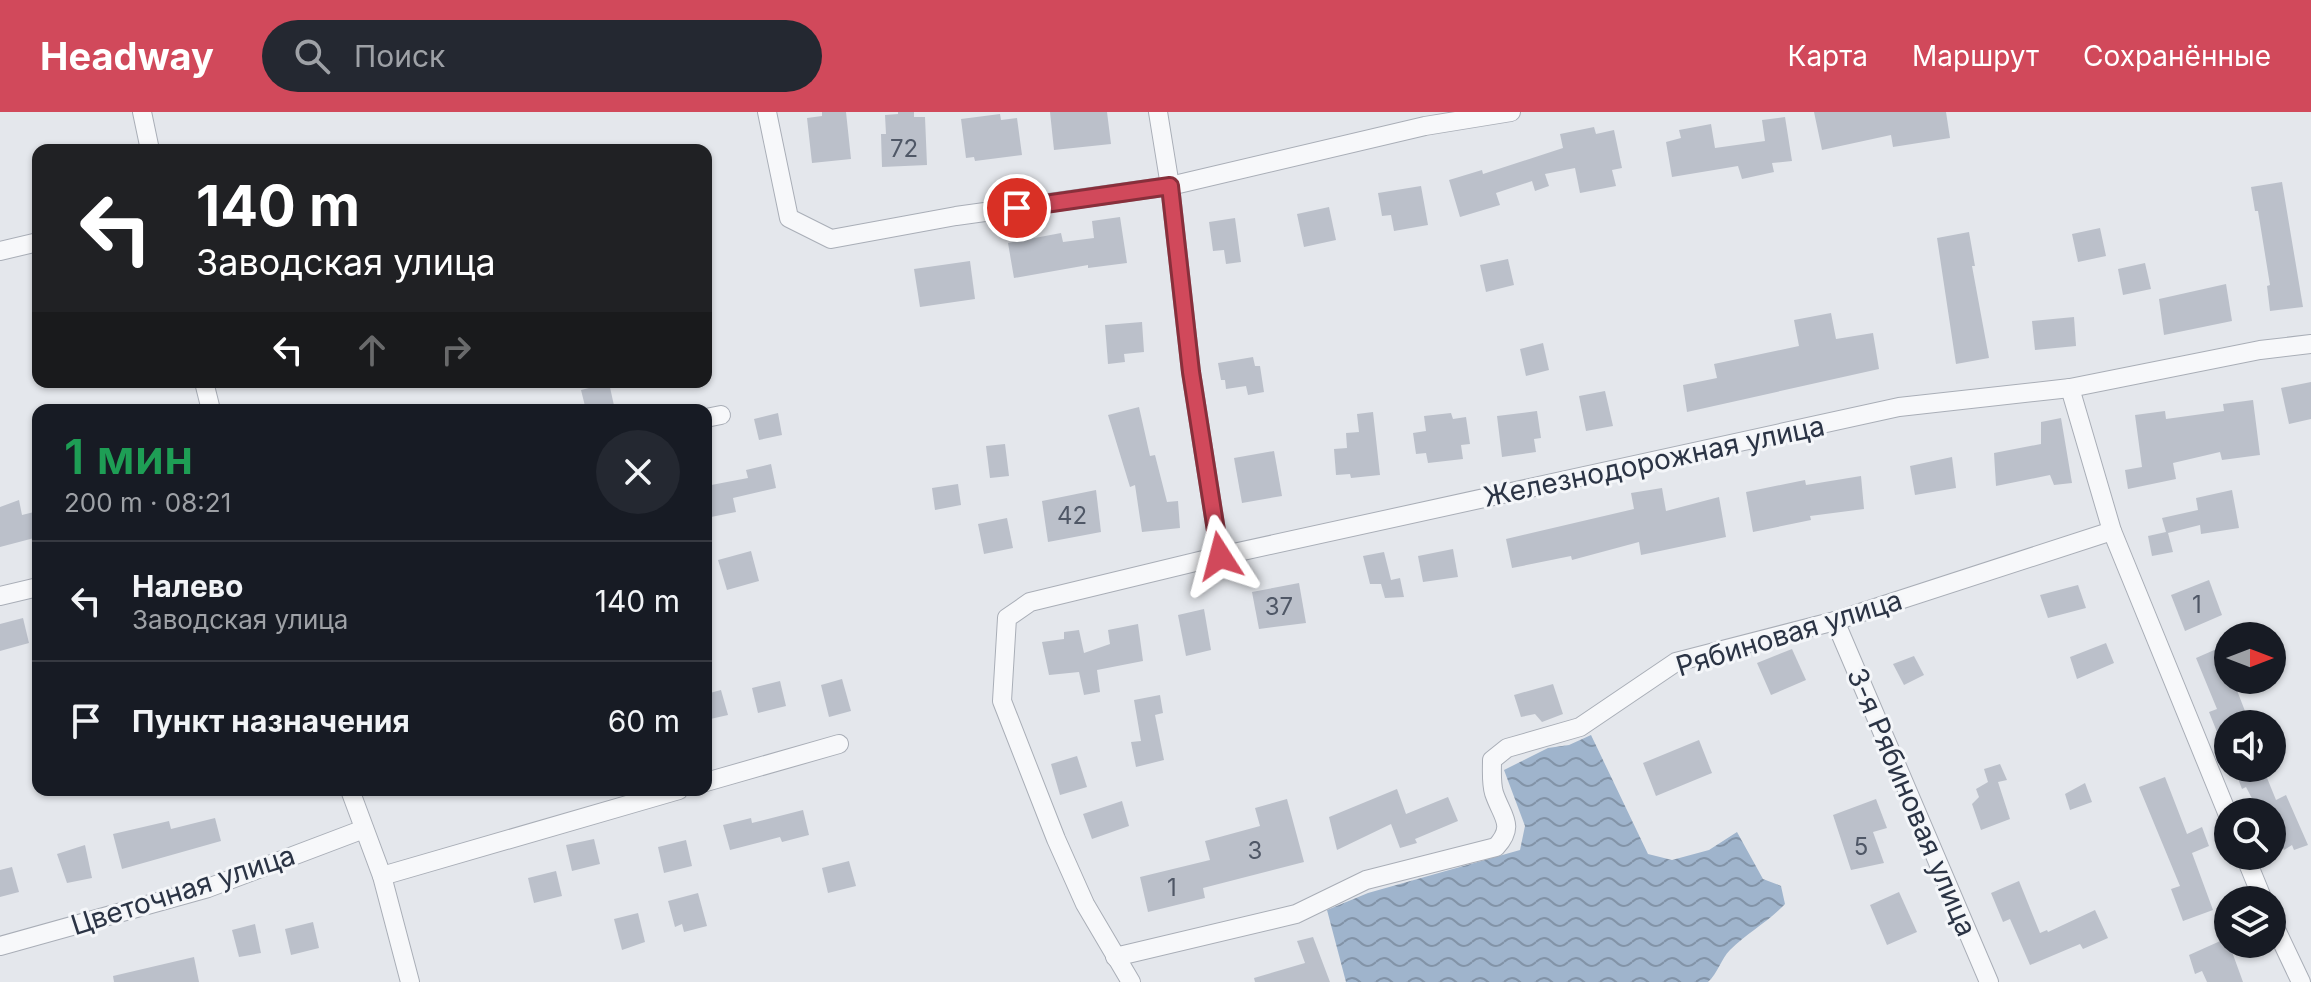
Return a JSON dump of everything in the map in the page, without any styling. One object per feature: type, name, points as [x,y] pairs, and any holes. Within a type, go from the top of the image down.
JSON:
[{"type":"street","points":[[142,112],[149,144]]},
{"type":"street","points":[[767,112],[789,218],[831,239],[956,216],[1170,186],[1425,126],[1511,112]]},
{"type":"street","points":[[1158,112],[1170,186],[1191,372],[1220,556]]},
{"type":"street","points":[[0,251],[32,243]]},
{"type":"street","name":"Железнодорожная улица","points":[[1115,957],[1085,904],[1056,839],[1002,701],[1007,618],[1030,602],[1220,556],[1899,407],[2070,388],[2260,350],[2311,344]]},
{"type":"street","points":[[2070,388],[2112,531],[2221,798]]},
{"type":"street","name":"Рябиновая улица","points":[[1115,957],[1296,914],[1366,880],[1496,847],[1505,837],[1507,821],[1494,792],[1492,760],[1507,748],[1580,727],[1676,662],[1835,621],[2112,531]]},
{"type":"street","points":[[0,596],[32,588]]},
{"type":"street","name":"3-я Рябиновая улица","points":[[1835,621],[1989,982]]},
{"type":"street","points":[[712,780],[839,744]]},
{"type":"street","points":[[352,796],[382,876],[410,982]]},
{"type":"street","points":[[382,876],[658,796]]},
{"type":"street","name":"Цветочная улица","points":[[0,946],[208,888],[364,829]]},
{"type":"street","points":[[2286,950],[2301,982]]},
{"type":"street","points":[[1115,957],[1131,982]]},
{"type":"water","points":[[1591,735],[1648,854],[1672,860],[1709,850],[1737,832],[1763,879],[1781,886],[1785,904],[1730,950],[1708,982],[1346,982],[1327,910],[1368,893],[1520,850],[1525,826],[1504,770],[1548,748],[1569,745]]},
{"type":"building","points":[[822,112],[846,112],[851,159],[812,163],[807,118],[822,116]]},
{"type":"building","points":[[914,112],[914,117],[925,117],[927,165],[882,167],[881,134],[886,134],[885,115]]},
{"type":"building","points":[[1050,112],[1107,112],[1111,144],[1054,150]]},
{"type":"building","points":[[1814,112],[1946,112],[1950,138],[1893,147],[1891,135],[1822,150]]},
{"type":"building","points":[[1000,114],[1001,120],[1017,118],[1022,155],[975,161],[974,157],[966,158],[961,119]]},
{"type":"building","points":[[1785,117],[1792,161],[1772,163],[1774,172],[1742,179],[1738,166],[1672,177],[1666,142],[1681,138],[1679,130],[1711,124],[1715,148],[1765,141],[1762,120]]},
{"type":"building","points":[[1594,127],[1596,134],[1614,130],[1622,168],[1612,170],[1616,186],[1580,193],[1575,168],[1545,174],[1549,186],[1535,191],[1532,181],[1496,193],[1500,205],[1460,217],[1449,180],[1482,170],[1483,174],[1563,148],[1560,134]]},
{"type":"building","points":[[2282,182],[2303,307],[2270,311],[2267,286],[2270,285],[2251,187]]},
{"type":"building","points":[[1421,186],[1428,225],[1394,231],[1391,215],[1382,216],[1378,193]]},
{"type":"building","points":[[1329,207],[1336,240],[1304,247],[1297,214]]},
{"type":"building","points":[[1120,217],[1127,263],[1088,268],[1088,265],[1014,278],[1008,243],[1061,233],[1063,242],[1094,238],[1092,221]]},
{"type":"building","points":[[1235,218],[1241,262],[1226,264],[1224,250],[1213,251],[1209,222]]},
{"type":"building","points":[[2100,228],[2106,256],[2078,262],[2072,234]]},
{"type":"building","points":[[1969,232],[1989,358],[1956,364],[1937,238]]},
{"type":"building","points":[[1508,259],[1514,285],[1486,292],[1480,265]]},
{"type":"building","points":[[970,261],[975,299],[920,307],[914,269]]},
{"type":"building","points":[[2145,263],[2151,289],[2123,295],[2118,269]]},
{"type":"building","points":[[2226,284],[2232,321],[2164,335],[2159,299]]},
{"type":"building","points":[[1831,313],[1836,339],[1873,333],[1879,369],[1687,412],[1683,385],[1717,378],[1714,364],[1799,346],[1794,320]]},
{"type":"building","points":[[2074,317],[2076,346],[2035,350],[2032,321]]},
{"type":"building","points":[[1142,322],[1144,352],[1124,354],[1125,362],[1108,364],[1105,325]]},
{"type":"building","points":[[1543,343],[1549,370],[1526,376],[1520,349]]},
{"type":"building","points":[[1253,357],[1255,366],[1260,366],[1264,392],[1248,395],[1246,386],[1226,389],[1218,363]]},
{"type":"building","points":[[2311,382],[2311,419],[2289,424],[2281,388]]},
{"type":"building","points":[[610,388],[614,404],[584,404],[581,390]]},
{"type":"building","points":[[1605,391],[1613,426],[1586,431],[1579,396]]},
{"type":"building","points":[[2253,400],[2260,455],[2222,460],[2220,452],[2173,463],[2176,479],[2128,489],[2125,470],[2142,467],[2135,415],[2165,411],[2166,419],[2224,411],[2223,404]]},
{"type":"building","points":[[1139,407],[1150,456],[1155,455],[1167,502],[1178,501],[1180,528],[1142,532],[1135,485],[1130,487],[1108,415]]},
{"type":"building","points":[[1537,411],[1541,438],[1534,439],[1536,452],[1502,457],[1497,416]]},
{"type":"building","points":[[1373,412],[1380,475],[1351,478],[1350,474],[1336,475],[1334,449],[1347,448],[1346,433],[1359,432],[1357,414]]},
{"type":"building","points":[[778,413],[782,435],[759,440],[754,419]]},
{"type":"building","points":[[1451,413],[1453,419],[1466,417],[1470,444],[1461,445],[1463,459],[1428,463],[1426,453],[1416,454],[1413,433],[1426,431],[1424,416]]},
{"type":"building","points":[[2061,418],[2072,483],[2054,485],[2050,475],[1996,486],[1994,453],[2041,444],[2041,422]]},
{"type":"building","points":[[1005,444],[1009,476],[990,478],[986,446]]},
{"type":"building","points":[[1274,451],[1282,496],[1242,503],[1234,458]]},
{"type":"building","points":[[1952,457],[1956,488],[1915,495],[1910,466]]},
{"type":"building","points":[[771,464],[776,488],[733,498],[736,512],[712,517],[712,485],[748,478],[746,470]]},
{"type":"building","points":[[1861,476],[1864,509],[1810,516],[1811,520],[1753,532],[1746,492],[1805,480],[1806,485]]},
{"type":"building","points":[[958,484],[961,505],[935,510],[932,488]]},
{"type":"building","points":[[1662,488],[1666,511],[1719,497],[1726,537],[1641,555],[1639,542],[1572,560],[1571,556],[1512,568],[1506,539],[1634,509],[1631,493]]},
{"type":"building","points":[[1096,490],[1101,532],[1048,542],[1042,501]]},
{"type":"building","points":[[2232,490],[2239,528],[2201,534],[2200,525],[2168,533],[2173,552],[2152,556],[2148,536],[2166,532],[2162,518],[2198,510],[2196,498]]},
{"type":"building","points":[[19,500],[22,515],[32,512],[32,539],[0,547],[0,507]]},
{"type":"building","points":[[1007,518],[1013,548],[984,554],[978,524]]},
{"type":"building","points":[[1453,549],[1458,577],[1423,582],[1418,556]]},
{"type":"building","points":[[751,551],[759,581],[727,590],[718,560]]},
{"type":"building","points":[[1384,552],[1391,580],[1400,578],[1404,597],[1385,598],[1381,584],[1370,584],[1363,556]]},
{"type":"building","points":[[2209,580],[2222,615],[2185,631],[2171,595]]},
{"type":"building","points":[[1299,583],[1306,623],[1259,629],[1252,592]]},
{"type":"building","points":[[2078,585],[2086,608],[2048,618],[2040,595]]},
{"type":"building","points":[[1204,609],[1211,650],[1186,656],[1178,615]]},
{"type":"building","points":[[23,618],[29,643],[0,651],[0,624]]},
{"type":"building","points":[[1138,624],[1143,661],[1097,670],[1100,692],[1084,695],[1079,672],[1049,675],[1042,642],[1064,639],[1064,632],[1079,630],[1084,653],[1110,644],[1108,630]]},
{"type":"building","points":[[2106,643],[2114,663],[2077,679],[2070,657]]},
{"type":"building","points":[[1792,649],[1806,680],[1771,695],[1757,663]]},
{"type":"building","points":[[2214,650],[2214,694],[2238,694],[2245,710],[2214,710],[2217,709],[2196,658]]},
{"type":"building","points":[[1914,656],[1924,675],[1904,685],[1893,664]]},
{"type":"building","points":[[842,679],[851,711],[829,717],[821,685]]},
{"type":"building","points":[[780,681],[786,706],[758,713],[752,688]]},
{"type":"building","points":[[1553,684],[1563,714],[1542,722],[1535,714],[1521,717],[1514,695]]},
{"type":"building","points":[[721,690],[728,715],[712,719],[712,692]]},
{"type":"building","points":[[1160,695],[1163,713],[1155,715],[1164,760],[1136,767],[1131,742],[1141,741],[1134,700]]},
{"type":"building","points":[[1699,740],[1712,773],[1656,796],[1643,763]]},
{"type":"building","points":[[1077,756],[1087,787],[1060,795],[1051,764]]},
{"type":"building","points":[[2000,764],[2007,780],[1998,782],[2010,819],[1981,830],[1972,804],[1979,797],[1976,789],[1988,782],[1984,769]]},
{"type":"building","points":[[2165,777],[2187,834],[2202,827],[2209,846],[2192,853],[2213,910],[2183,921],[2171,889],[2180,886],[2139,787]]},
{"type":"building","points":[[2239,782],[2269,782],[2275,798],[2252,798],[2246,787],[2242,789]]},
{"type":"building","points":[[2085,783],[2092,802],[2070,810],[2065,794]]},
{"type":"building","points":[[1397,789],[1406,814],[1448,797],[1458,821],[1415,839],[1417,843],[1400,848],[1391,824],[1337,850],[1329,817]]},
{"type":"building","points":[[2286,795],[2308,845],[2294,850],[2292,845],[2286,849],[2286,798],[2280,798]]},
{"type":"building","points":[[1287,799],[1304,862],[1203,888],[1205,898],[1148,912],[1140,877],[1210,860],[1205,841],[1260,826],[1255,808]]},
{"type":"building","points":[[1876,799],[1887,828],[1873,832],[1884,863],[1851,870],[1833,815]]},
{"type":"building","points":[[1122,801],[1129,826],[1092,839],[1083,814]]},
{"type":"building","points":[[803,810],[809,835],[782,842],[780,837],[730,850],[723,825],[751,818],[752,823]]},
{"type":"building","points":[[215,818],[221,841],[122,869],[113,834],[169,821],[171,829]]},
{"type":"building","points":[[594,839],[600,864],[572,871],[566,845]]},
{"type":"building","points":[[686,840],[692,866],[664,873],[658,847]]},
{"type":"building","points":[[85,845],[92,878],[67,883],[57,854]]},
{"type":"building","points":[[849,861],[856,886],[828,893],[822,868]]},
{"type":"building","points":[[12,867],[19,892],[0,897],[0,870]]},
{"type":"building","points":[[556,871],[562,896],[534,903],[528,878]]},
{"type":"building","points":[[2019,881],[2040,933],[2095,910],[2108,938],[2083,949],[2080,944],[2030,965],[2010,919],[2003,922],[1991,893]]},
{"type":"building","points":[[1899,892],[1917,932],[1887,945],[1870,905]]},
{"type":"building","points":[[698,893],[707,926],[684,932],[682,924],[675,927],[668,901]]},
{"type":"building","points":[[638,913],[645,942],[622,950],[614,919]]},
{"type":"building","points":[[313,922],[319,948],[291,955],[285,929]]},
{"type":"building","points":[[255,924],[261,953],[239,957],[232,930]]},
{"type":"building","points":[[1313,937],[1330,982],[1255,982],[1254,978],[1305,963],[1297,941]]},
{"type":"building","points":[[2214,944],[2214,958],[2234,958],[2243,982],[2207,982],[2202,971],[2195,974],[2189,955]]},
{"type":"building","points":[[194,957],[199,982],[114,982],[113,976]]},
{"type":"route","points":[[1017,208],[1170,186],[1191,372],[1220,556]]}]
